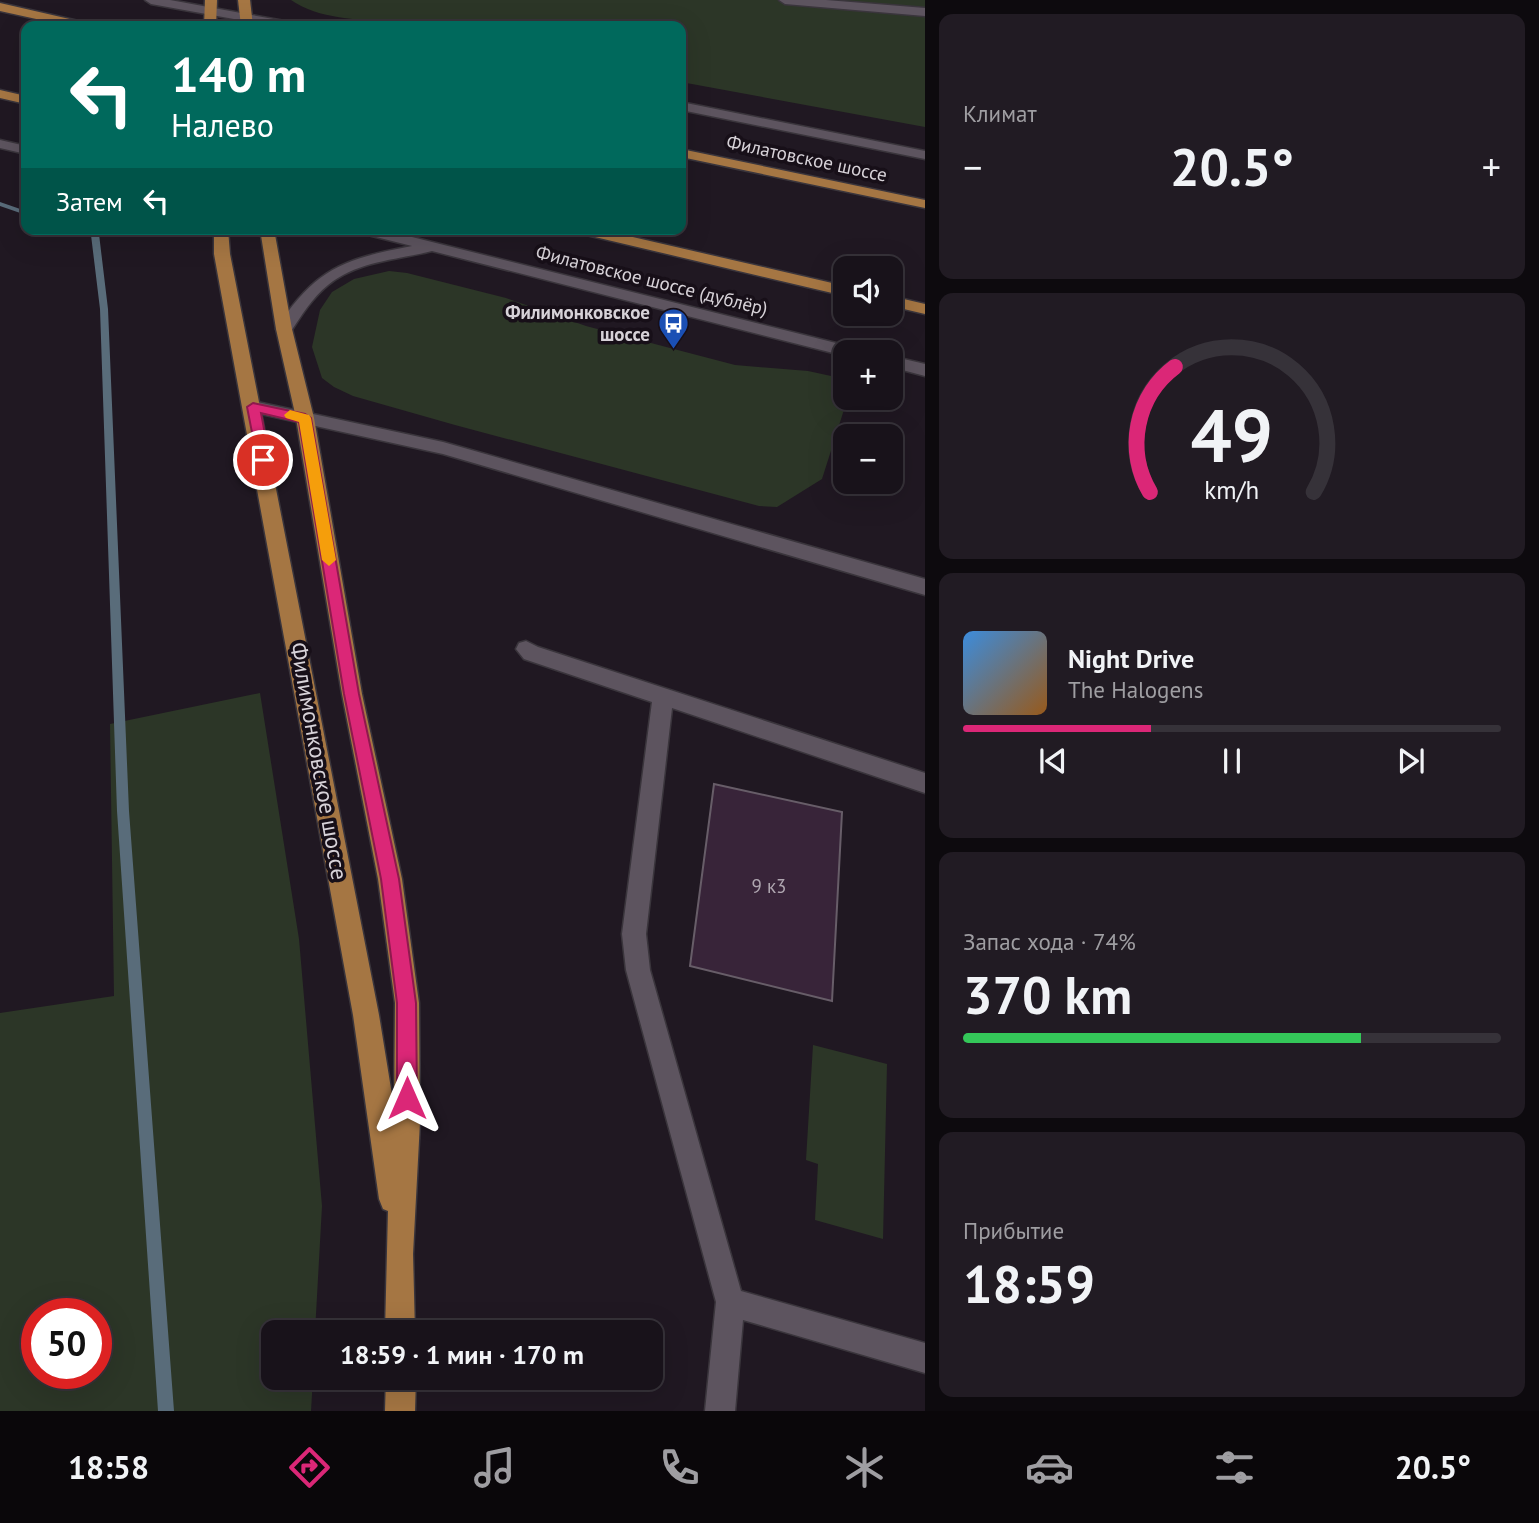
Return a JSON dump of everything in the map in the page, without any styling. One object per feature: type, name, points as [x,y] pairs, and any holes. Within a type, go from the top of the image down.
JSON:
[{"type":"main road","points":[[244,0],[246,21]]},
{"type":"main road","points":[[0,8],[60,21]]},
{"type":"main road","points":[[0,94],[21,99]]},
{"type":"main road","name":"Филатовское шоссе","points":[[686,154],[925,204]]},
{"type":"main road","name":"Филимонковское шоссе","points":[[220,235],[366,1015],[384,1126],[399,1254]]},
{"type":"main road","name":"Филимонковское шоссе","points":[[268,235],[284,329],[305,418],[352,694],[390,879],[407,1003],[407,1122],[399,1254],[400,1320]]},
{"type":"main road","points":[[604,235],[833,288]]},
{"type":"main road","points":[[903,304],[925,309]]},
{"type":"main road","points":[[400,1411],[401,1390]]},
{"type":"street","points":[[151,0],[210,6],[244,21]]},
{"type":"street","points":[[785,0],[925,12]]},
{"type":"street","points":[[686,107],[925,155]]},
{"type":"street","points":[[0,144],[21,149]]},
{"type":"street","name":"Филатовское шоссе (дублёр)","points":[[385,235],[833,347]]},
{"type":"street","points":[[284,329],[312,292],[340,271],[365,261],[433,247]]},
{"type":"street","points":[[903,365],[925,370]]},
{"type":"street","points":[[253,407],[443,449],[925,587]]},
{"type":"street","points":[[526,649],[531,653],[925,783]]},
{"type":"street","points":[[663,695],[634,934],[638,970],[730,1302],[720,1411]]},
{"type":"street","points":[[730,1302],[925,1358]]},
{"type":"green space","points":[[291,0],[925,0],[925,127],[686,83],[686,21],[378,21],[325,15]]},
{"type":"green space","points":[[389,271],[407,273],[506,298],[586,326],[735,365],[808,371],[833,376],[833,410],[844,410],[839,424],[833,424],[833,444],[822,479],[777,507],[759,506],[353,396],[322,378],[312,347],[320,310],[332,292],[354,279]]},
{"type":"green space","points":[[260,693],[299,939],[322,1206],[316,1320],[261,1320],[261,1390],[312,1390],[311,1411],[0,1411],[0,1013],[114,996],[110,724]]},
{"type":"green space","points":[[813,1045],[887,1064],[883,1239],[815,1220],[818,1164],[806,1160]]},
{"type":"building","points":[[714,784],[842,812],[832,1001],[690,966]]},
{"type":"waterway","points":[[0,204],[21,211]]},
{"type":"waterway","points":[[95,235],[104,309],[123,811],[166,1411]]},
{"type":"slow traffic","points":[[290,415],[305,418],[329,560]]},
{"type":"place","name":"Филимонковское шоссе","points":[[673,350]]},
{"type":"route","points":[[263,460],[253,407],[305,418],[352,694],[390,879],[407,1003],[407,1098]]}]
